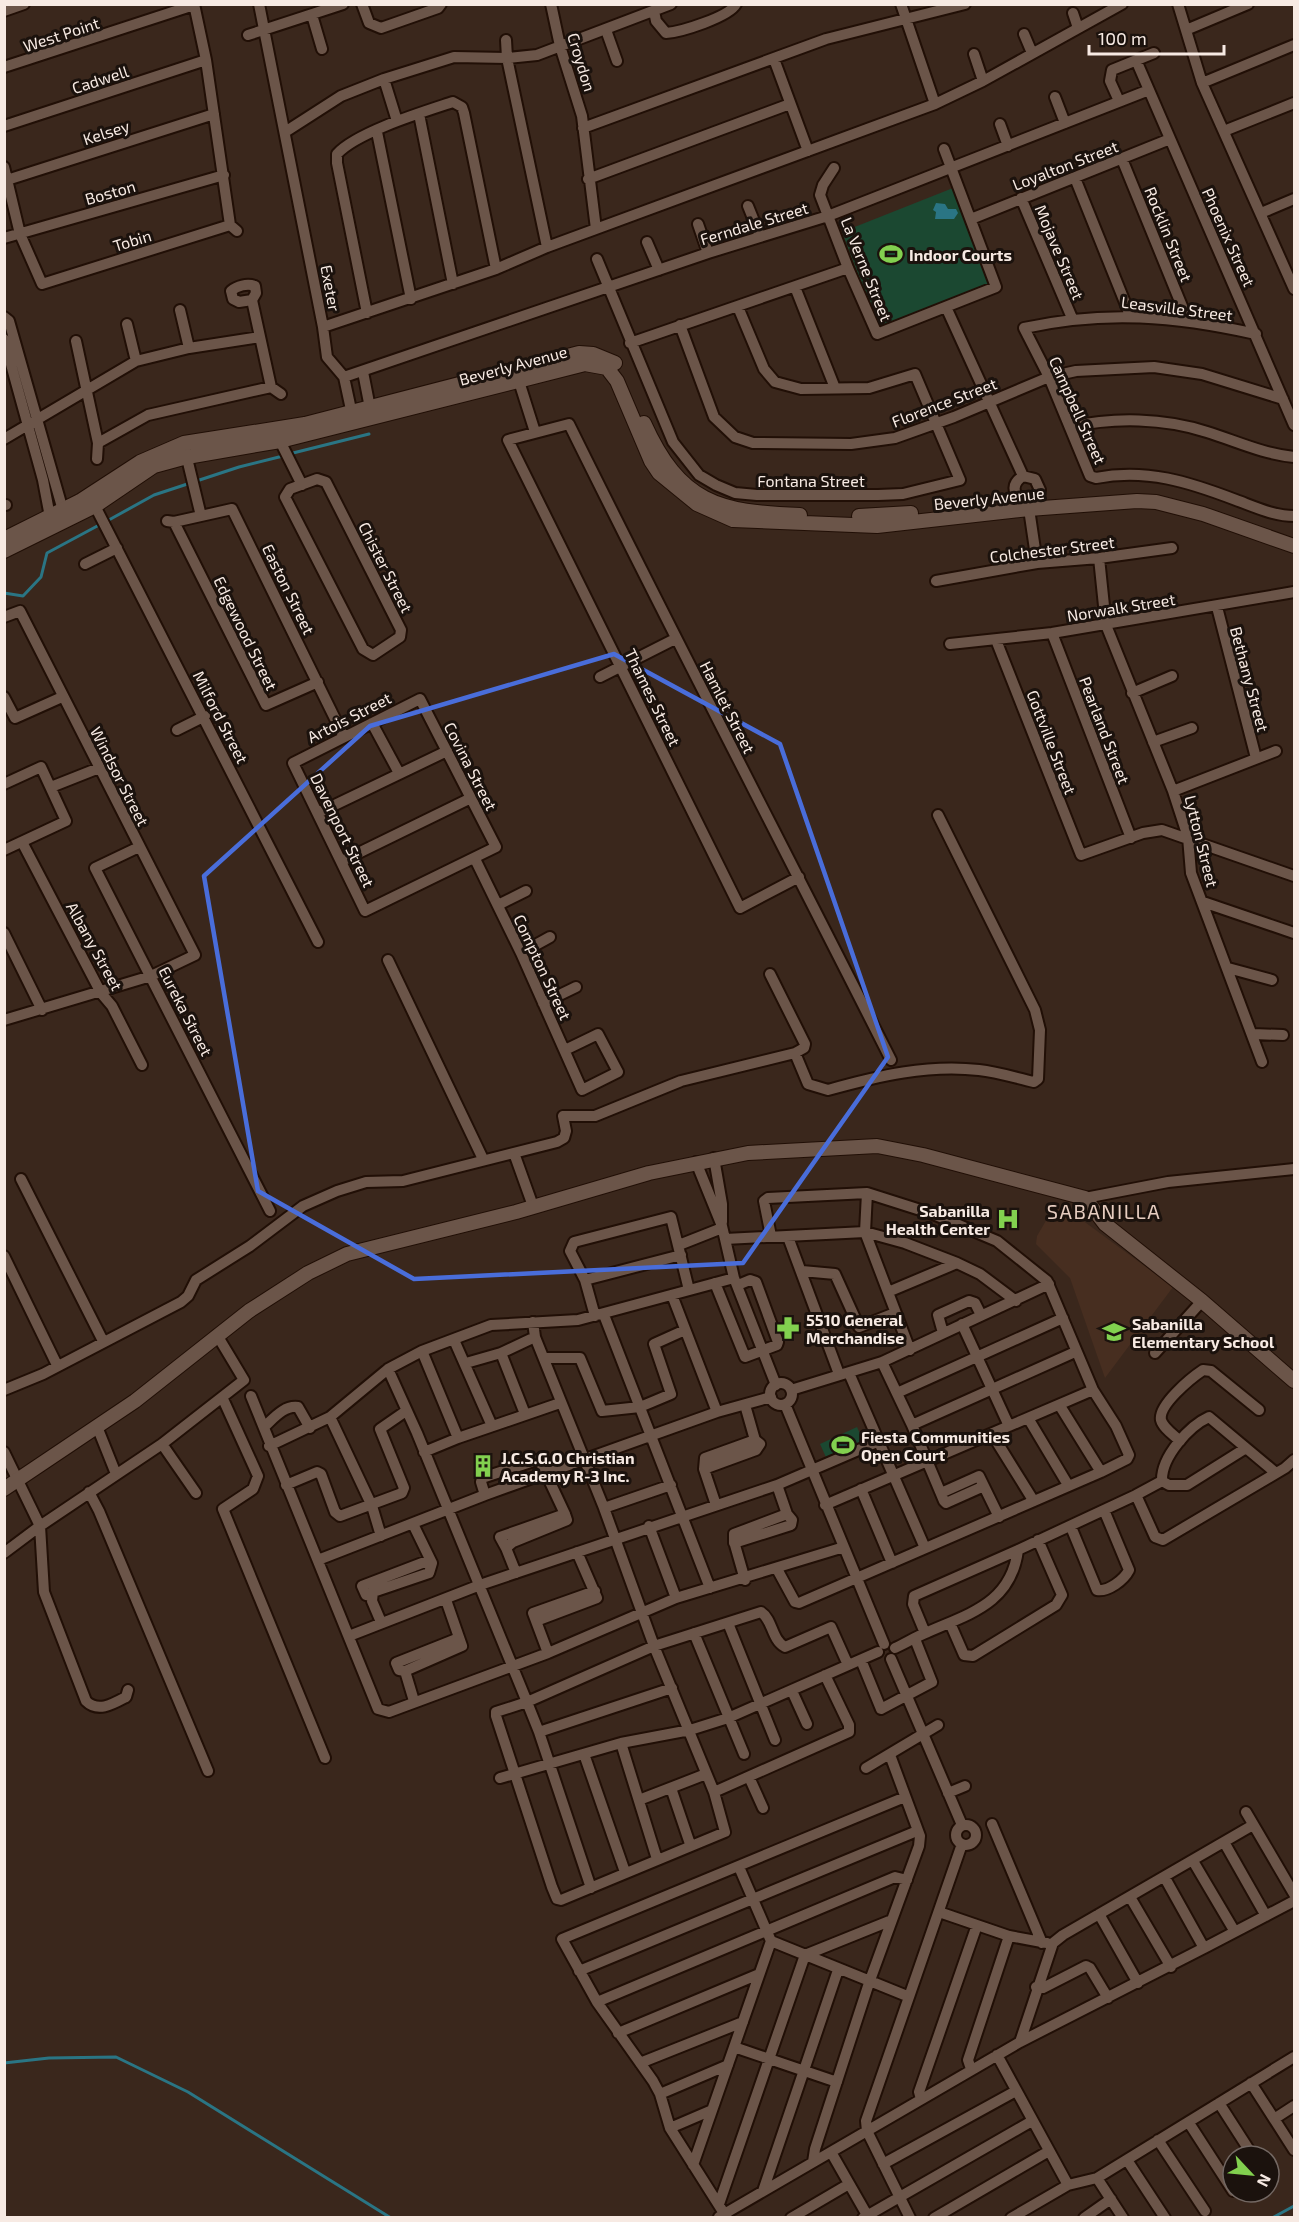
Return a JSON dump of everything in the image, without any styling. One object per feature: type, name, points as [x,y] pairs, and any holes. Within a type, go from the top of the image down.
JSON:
[{"type":"street","points":[[4,11],[24,4]]},
{"type":"street","name":"Exeter","points":[[259,4],[323,327],[496,269],[547,247],[935,104],[983,81],[1122,4]]},
{"type":"street","points":[[248,35],[343,4]]},
{"type":"street","points":[[362,4],[369,23],[381,28],[438,8],[441,4]]},
{"type":"street","name":"Croydon","points":[[551,4],[560,46],[580,106],[596,229]]},
{"type":"street","points":[[285,132],[341,96],[384,79],[454,57],[507,58],[537,55],[671,4]]},
{"type":"street","points":[[654,10],[656,21],[666,33],[677,32],[722,15],[733,9],[736,4]]},
{"type":"street","points":[[901,4],[935,104]]},
{"type":"street","points":[[583,128],[826,39],[965,4]]},
{"type":"street","points":[[1178,4],[1202,83],[1294,289]]},
{"type":"street","points":[[1186,30],[1232,8],[1248,4]]},
{"type":"street","points":[[194,5],[206,60],[224,175]]},
{"type":"street","name":"West Point","points":[[4,67],[194,5]]},
{"type":"street","points":[[1073,13],[1078,28]]},
{"type":"street","points":[[312,15],[322,49]]},
{"type":"street","points":[[606,30],[617,61]]},
{"type":"street","points":[[1024,34],[1032,53]]},
{"type":"street","points":[[506,40],[507,58],[547,247]]},
{"type":"street","points":[[1202,83],[1294,45]]},
{"type":"street","points":[[1119,101],[1110,81],[1110,73],[1116,68],[1154,53]]},
{"type":"street","points":[[974,54],[983,81]]},
{"type":"street","points":[[774,59],[808,151]]},
{"type":"street","name":"Cadwell","points":[[4,126],[206,60]]},
{"type":"street","name":"Phoenix Street","points":[[1136,60],[1294,425]]},
{"type":"street","points":[[384,79],[397,121]]},
{"type":"street","name":"Ferndale Street","points":[[344,377],[708,253],[828,216],[1149,90]]},
{"type":"street","points":[[1055,97],[1065,123]]},
{"type":"street","points":[[367,313],[337,154],[342,149],[397,121],[453,102],[462,106],[496,269]]},
{"type":"street","points":[[1224,131],[1294,103]]},
{"type":"street","points":[[588,179],[790,104]]},
{"type":"street","name":"Kelsey","points":[[7,180],[214,114]]},
{"type":"street","points":[[419,114],[453,284]]},
{"type":"street","points":[[1000,124],[1008,146]]},
{"type":"street","points":[[377,132],[411,299]]},
{"type":"street","name":"Loyalton Street","points":[[971,219],[1170,139]]},
{"type":"street","points":[[944,148],[996,287],[946,307],[1023,476]]},
{"type":"street","name":"Rocklin Street","points":[[1122,159],[1188,321]]},
{"type":"street","points":[[4,167],[20,234]]},
{"type":"street","name":"La Verne Street","points":[[834,168],[823,185],[820,195],[877,334],[946,307]]},
{"type":"street","name":"Tobin","points":[[20,234],[40,288],[88,275],[234,228],[224,175]]},
{"type":"street","name":"Boston","points":[[4,238],[224,175]]},
{"type":"street","points":[[1075,178],[1130,315]]},
{"type":"street","name":"Mojave Street","points":[[1021,198],[1072,318]]},
{"type":"street","points":[[1261,213],[1294,199]]},
{"type":"street","points":[[748,206],[760,236]]},
{"type":"street","points":[[698,224],[708,253]]},
{"type":"street","points":[[647,242],[659,270]]},
{"type":"street","points":[[597,259],[630,343],[848,268]]},
{"type":"street","points":[[738,307],[764,369],[775,382],[801,388],[835,388],[795,287]]},
{"type":"street","points":[[252,300],[271,387],[281,394]]},
{"type":"street","points":[[180,310],[189,348]]},
{"type":"street","name":"Leasville Street","points":[[1024,328],[1072,318],[1130,315],[1188,321],[1256,334]]},
{"type":"street","points":[[4,317],[9,321],[65,515]]},
{"type":"street","points":[[127,324],[136,361]]},
{"type":"street","name":"Florence Street","points":[[680,325],[714,417],[735,437],[753,443],[851,444],[895,438],[938,423],[1049,376],[1076,371],[1154,367],[1202,374],[1283,399]]},
{"type":"street","points":[[323,327],[327,357],[344,377],[352,417]]},
{"type":"street","name":"Campbell Street","points":[[1024,328],[1049,376],[1090,476],[1096,478],[1138,474],[1175,478],[1274,514],[1294,516]]},
{"type":"street","points":[[4,439],[136,361],[189,348],[260,337]]},
{"type":"street","points":[[4,339],[43,480],[51,521]]},
{"type":"street","points":[[75,341],[98,443],[97,459]]},
{"type":"street","name":"Fontana Street","points":[[630,343],[673,442],[699,475],[735,493],[903,494],[956,483],[960,477],[915,374],[869,388],[835,388]]},
{"type":"street","name":"Beverly Avenue","points":[[4,539],[65,515],[140,462],[288,427],[370,413],[517,376],[579,353],[611,360],[624,375],[651,438],[676,476],[708,501],[734,509],[872,517],[1138,493],[1174,497],[1202,504],[1282,537],[1294,538]]},
{"type":"street","points":[[363,372],[370,413]]},
{"type":"street","points":[[517,376],[535,432]]},
{"type":"street","points":[[98,443],[148,415],[271,387]]},
{"type":"street","name":"Beverly Avenue","points":[[65,515],[98,511],[154,465],[185,450],[282,445],[352,417]]},
{"type":"street","points":[[1070,427],[1107,421],[1156,423],[1205,431],[1266,453],[1294,457]]},
{"type":"street","name":"Hamlet Street","points":[[508,440],[569,424],[675,639],[891,1060]]},
{"type":"street","name":"Thames Street","points":[[508,440],[740,908],[799,877]]},
{"type":"street","points":[[282,445],[302,485]]},
{"type":"street","points":[[185,450],[201,516]]},
{"type":"street","points":[[1029,504],[1040,490],[1039,484],[1035,479],[1023,476],[1017,479],[1014,490],[1029,504],[1037,563]]},
{"type":"street","name":"Chister Street","points":[[317,479],[326,482],[401,630],[400,637],[373,655],[363,650],[285,497],[287,491],[302,485],[317,479]]},
{"type":"street","name":"Beverly Avenue","points":[[1029,504],[1156,502],[1203,514],[1294,546]]},
{"type":"street","name":"Easton Street","points":[[170,521],[234,507],[344,737]]},
{"type":"street","name":"Milford Street","points":[[98,511],[318,942]]},
{"type":"street","name":"Beverly Avenue","points":[[4,551],[51,521]]},
{"type":"street","name":"Edgewood Street","points":[[170,521],[266,705],[318,682]]},
{"type":"street","points":[[85,564],[117,548]]},
{"type":"street","name":"Colchester Street","points":[[936,580],[1037,563],[1099,558],[1172,548]]},
{"type":"street","name":"Lytton Street","points":[[1099,558],[1106,625],[1173,791],[1188,837],[1188,864],[1262,1062]]},
{"type":"street","name":"Norwalk Street","points":[[950,644],[1106,625],[1294,592]]},
{"type":"street","name":"Bethany Street","points":[[1217,607],[1256,758]]},
{"type":"street","name":"Windsor Street","points":[[4,617],[20,610],[195,955],[151,976]]},
{"type":"street","name":"Pearland Street","points":[[1052,633],[1131,838]]},
{"type":"street","points":[[600,677],[675,639]]},
{"type":"street","name":"Gottville Street","points":[[996,640],[1081,855],[1131,838]]},
{"type":"street","points":[[1132,693],[1172,676]]},
{"type":"street","points":[[4,697],[15,718],[62,696]]},
{"type":"street","name":"Artois Street","points":[[293,763],[420,699]]},
{"type":"street","name":"Covina Street","points":[[420,699],[496,847],[475,859]]},
{"type":"street","points":[[177,730],[204,716]]},
{"type":"street","points":[[372,723],[399,772]]},
{"type":"street","points":[[1153,742],[1192,728]]},
{"type":"street","points":[[318,813],[399,772],[447,751]]},
{"type":"street","points":[[1173,791],[1276,751]]},
{"type":"street","name":"Davenport Street","points":[[293,763],[365,911],[475,859]]},
{"type":"street","points":[[4,784],[41,767],[66,821],[4,850]]},
{"type":"street","points":[[51,787],[99,768]]},
{"type":"street","points":[[342,861],[471,798]]},
{"type":"street","points":[[795,1053],[808,1084],[818,1089],[828,1090],[909,1071],[930,1069],[978,1070],[1034,1082],[1038,1079],[1040,1030],[1035,1010],[938,815]]},
{"type":"street","points":[[1131,838],[1152,830],[1162,830],[1188,837],[1294,876]]},
{"type":"street","name":"Albany Street","points":[[21,842],[142,1065]]},
{"type":"street","name":"Eureka Street","points":[[139,847],[95,868],[270,1212]]},
{"type":"street","name":"Compton Street","points":[[475,859],[521,953],[582,1090],[618,1072],[598,1034],[565,1050]]},
{"type":"street","points":[[498,904],[526,891]]},
{"type":"street","points":[[1203,903],[1294,933]]},
{"type":"street","points":[[4,933],[42,1010]]},
{"type":"street","points":[[521,953],[550,937]]},
{"type":"street","points":[[388,960],[483,1159]]},
{"type":"street","points":[[1228,968],[1272,980]]},
{"type":"street","points":[[4,1390],[43,1374],[181,1302],[188,1296],[196,1280],[250,1246],[303,1206],[366,1182],[403,1181],[564,1138],[566,1131],[563,1116],[595,1116],[681,1081],[795,1053],[804,1048],[805,1044],[770,974]]},
{"type":"street","points":[[4,1020],[101,993],[151,976]]},
{"type":"street","points":[[543,1003],[576,987]]},
{"type":"street","points":[[1253,1034],[1283,1035]]},
{"type":"street","points":[[10,1485],[98,1429],[249,1311],[308,1273],[347,1254],[516,1212],[696,1162],[748,1153],[877,1146],[923,1155],[1085,1198],[1168,1182],[1294,1169]]},
{"type":"street","points":[[514,1153],[533,1206]]},
{"type":"street","points":[[714,1158],[722,1204],[723,1231]]},
{"type":"street","points":[[696,1162],[723,1231],[736,1282],[776,1385]]},
{"type":"street","points":[[21,1179],[103,1341]]},
{"type":"street","points":[[771,1236],[765,1201],[768,1198],[867,1193],[933,1214],[997,1241],[1049,1284],[1093,1390],[1129,1451],[1127,1459],[1101,1472],[799,1603],[795,1602],[777,1569]]},
{"type":"street","points":[[867,1193],[865,1232],[910,1350]]},
{"type":"street","points":[[1085,1198],[1105,1224],[1202,1301],[1294,1382]]},
{"type":"street","points":[[689,1290],[671,1217],[574,1242],[570,1251],[640,1407],[710,1588]]},
{"type":"street","points":[[585,1281],[680,1250],[723,1231],[788,1237],[865,1232],[905,1243],[957,1263],[980,1274],[1016,1301]]},
{"type":"street","points":[[788,1237],[844,1373],[925,1548]]},
{"type":"street","points":[[4,1256],[57,1365]]},
{"type":"street","points":[[888,1292],[957,1263]]},
{"type":"street","points":[[802,1271],[835,1274],[859,1327],[895,1313]]},
{"type":"street","points":[[270,1446],[330,1417],[388,1369],[422,1351],[491,1324],[600,1315],[715,1283],[750,1280],[756,1282],[778,1342],[777,1346],[748,1357],[742,1354],[715,1283]]},
{"type":"street","points":[[791,1390],[882,1362],[1049,1284]]},
{"type":"street","points":[[672,1295],[717,1412]]},
{"type":"street","points":[[943,1333],[938,1315],[969,1301],[975,1303],[981,1315]]},
{"type":"street","points":[[1155,1353],[1202,1301]]},
{"type":"street","points":[[897,1393],[1063,1318]]},
{"type":"street","points":[[533,1322],[535,1337],[560,1403],[604,1508],[654,1646],[714,1792],[725,1832],[690,1844],[591,1888],[557,1899],[496,1712],[527,1702],[654,1646],[761,1612],[766,1615],[777,1641],[785,1647],[831,1627],[848,1665]]},
{"type":"street","points":[[962,1324],[1009,1426]]},
{"type":"street","points":[[544,1358],[580,1358],[602,1412],[640,1407],[671,1394],[654,1344],[685,1330]]},
{"type":"street","points":[[4,1553],[89,1492],[162,1444],[223,1399],[244,1380],[217,1335]]},
{"type":"street","points":[[466,1363],[501,1353],[535,1337]]},
{"type":"street","points":[[454,1340],[492,1426]]},
{"type":"street","points":[[422,1351],[458,1438]]},
{"type":"street","points":[[912,1425],[1076,1352]]},
{"type":"street","points":[[501,1353],[525,1414]]},
{"type":"street","points":[[882,1362],[944,1498]]},
{"type":"street","points":[[388,1369],[480,1585],[539,1732],[591,1888]]},
{"type":"street","points":[[1180,1441],[1164,1425],[1161,1414],[1165,1405],[1203,1370],[1211,1371],[1258,1410]]},
{"type":"street","points":[[785,1384],[791,1390],[790,1401],[785,1404],[778,1404],[771,1397],[771,1390],[776,1385],[785,1384]]},
{"type":"street","points":[[825,1505],[893,1475],[929,1463],[1093,1390]]},
{"type":"street","points":[[251,1396],[378,1709],[389,1712],[548,1653],[676,1598],[745,1580],[844,1547]]},
{"type":"street","points":[[318,1560],[485,1495],[717,1412],[771,1397]]},
{"type":"street","points":[[223,1399],[258,1476],[253,1489],[223,1509],[325,1758]]},
{"type":"street","points":[[424,1452],[560,1403]]},
{"type":"street","points":[[785,1404],[810,1471],[857,1579],[881,1648]]},
{"type":"street","points":[[716,1505],[704,1469],[705,1458],[755,1440],[745,1405]]},
{"type":"street","points":[[264,1427],[286,1408],[292,1406],[298,1407],[310,1428]]},
{"type":"street","points":[[1060,1406],[1101,1472]]},
{"type":"street","points":[[286,1485],[317,1472],[321,1474],[335,1512],[340,1516],[372,1506],[404,1491],[380,1430],[406,1411]]},
{"type":"street","points":[[330,1417],[372,1506],[381,1536]]},
{"type":"street","points":[[925,1633],[913,1604],[914,1596],[1071,1527],[1162,1480],[1165,1466],[1180,1441],[1209,1417],[1276,1473]]},
{"type":"street","points":[[1028,1418],[1068,1485]]},
{"type":"street","points":[[98,1429],[116,1474]]},
{"type":"street","points":[[992,1434],[1033,1500]]},
{"type":"street","points":[[349,1636],[480,1585],[649,1526],[777,1485],[877,1442]]},
{"type":"street","points":[[162,1444],[196,1493]]},
{"type":"street","points":[[1162,1480],[1168,1485],[1187,1485],[1246,1448]]},
{"type":"street","points":[[4,1452],[10,1485],[40,1526],[44,1592],[86,1701],[102,1708],[123,1699],[128,1690]]},
{"type":"street","points":[[485,1495],[482,1478],[537,1460],[565,1514],[567,1520],[513,1542],[506,1548],[516,1573]]},
{"type":"street","points":[[1136,1495],[1155,1537],[1163,1540],[1294,1460]]},
{"type":"street","points":[[944,1498],[979,1476],[999,1517]]},
{"type":"street","points":[[604,1508],[671,1485]]},
{"type":"street","points":[[745,1580],[735,1545],[791,1525],[792,1520],[787,1514],[777,1485]]},
{"type":"street","points":[[944,1498],[984,1486]]},
{"type":"street","points":[[861,1489],[892,1563]]},
{"type":"street","points":[[89,1492],[208,1771]]},
{"type":"street","points":[[1071,1527],[1097,1590],[1107,1589],[1125,1578],[1129,1570],[1104,1510]]},
{"type":"street","points":[[381,1622],[372,1596],[373,1592],[429,1574],[432,1569],[413,1524]]},
{"type":"street","points":[[649,1526],[676,1598]]},
{"type":"street","points":[[950,1623],[964,1655],[973,1656],[1056,1605],[1062,1595],[1038,1540]]},
{"type":"street","points":[[893,1654],[925,1633],[979,1610],[1000,1593],[1015,1570],[1018,1550]]},
{"type":"street","points":[[548,1653],[533,1613],[597,1599],[577,1552]]},
{"type":"street","points":[[414,1701],[405,1671],[462,1646],[446,1600]]},
{"type":"street","points":[[728,1623],[775,1740]]},
{"type":"street","points":[[694,1633],[744,1754]]},
{"type":"street","points":[[861,1660],[880,1708],[936,1680],[915,1639]]},
{"type":"street","points":[[500,1778],[621,1743],[690,1730],[728,1718],[861,1660],[891,1644],[906,1695],[962,1826]]},
{"type":"street","points":[[714,1792],[849,1732],[849,1725],[825,1675]]},
{"type":"street","points":[[539,1732],[672,1688]]},
{"type":"street","points":[[792,1691],[807,1724]]},
{"type":"street","points":[[866,1768],[938,1725]]},
{"type":"street","points":[[621,1743],[657,1859]]},
{"type":"street","points":[[584,1754],[626,1872]]},
{"type":"street","points":[[813,2162],[869,1983],[919,1846],[917,1831],[890,1755]]},
{"type":"street","points":[[639,1800],[706,1774]]},
{"type":"street","points":[[749,1777],[763,1808]]},
{"type":"street","points":[[948,1793],[965,1786]]},
{"type":"street","points":[[671,1788],[690,1844]]},
{"type":"street","points":[[723,2213],[670,2128],[660,2094],[597,2002],[562,1939],[905,1797]]},
{"type":"street","points":[[1246,1812],[1294,1894]]},
{"type":"street","points":[[939,1912],[1009,1936],[1047,1943],[1165,1878],[1253,1825]]},
{"type":"street","points":[[962,1844],[957,1840],[956,1833],[962,1826],[984,1828],[1047,1943],[1020,2042]]},
{"type":"street","points":[[962,1844],[974,1841],[984,1828]]},
{"type":"street","points":[[579,1971],[917,1831]]},
{"type":"street","points":[[1224,1842],[1266,1916]]},
{"type":"street","points":[[910,2217],[867,2131],[866,2121],[907,1996],[962,1844]]},
{"type":"street","points":[[1193,1861],[1235,1932]]},
{"type":"street","points":[[740,1867],[769,1936],[838,1970],[907,1996]]},
{"type":"street","points":[[597,2002],[769,1936],[895,1877],[907,1880]]},
{"type":"street","points":[[1165,1878],[1204,1948]]},
{"type":"street","points":[[1130,1897],[1171,1967]]},
{"type":"street","points":[[723,2213],[996,2055],[1171,1967],[1294,1901]]},
{"type":"street","points":[[1099,1914],[1138,1983]]},
{"type":"street","points":[[723,2213],[769,2059],[805,1955],[892,1920]]},
{"type":"street","points":[[921,2099],[919,2092],[977,1925]]},
{"type":"street","points":[[693,2165],[759,1974],[769,1936]]},
{"type":"street","points":[[971,2069],[968,2060],[1009,1936]]},
{"type":"street","points":[[1036,1988],[1043,1988],[1086,1966],[1090,1968],[1108,1998]]},
{"type":"street","points":[[764,2191],[838,1970]]},
{"type":"street","points":[[618,2033],[759,1974]]},
{"type":"street","points":[[640,2063],[742,2022]]},
{"type":"street","points":[[734,2047],[837,2082]]},
{"type":"street","points":[[996,2055],[1068,2185]]},
{"type":"street","points":[[1011,2217],[1068,2185],[1097,2178],[1294,2057]]},
{"type":"street","points":[[660,2094],[728,2065]]},
{"type":"street","points":[[1251,2083],[1294,2150]]},
{"type":"street","points":[[883,2164],[1016,2091]]},
{"type":"street","points":[[1219,2103],[1245,2144]]},
{"type":"street","points":[[1274,2119],[1294,2106]]},
{"type":"street","points":[[670,2128],[712,2110]]},
{"type":"street","points":[[831,2152],[865,2216],[1032,2121]]},
{"type":"street","points":[[1189,2122],[1221,2172]]},
{"type":"street","points":[[1158,2140],[1205,2211]]},
{"type":"street","points":[[934,2217],[1048,2151]]},
{"type":"street","points":[[1127,2160],[1165,2217]]},
{"type":"street","points":[[1097,2178],[1123,2217]]},
{"type":"street","points":[[791,2217],[849,2184]]},
{"type":"street","points":[[1084,2217],[1111,2199]]},
{"type":"street","points":[[1030,2207],[1037,2217]]},
{"type":"highlighted area","points":[[614,654],[780,744],[888,1057],[743,1263],[414,1279],[258,1191],[204,876],[370,726]]},
{"type":"shaded area","name":"Sabanilla Elementary School","points":[[1054,1207],[1082,1220],[1173,1287],[1105,1378],[1070,1278],[1036,1244],[1037,1236]]},
{"type":"green space","points":[[953,188],[992,287],[880,332],[842,232]]},
{"type":"green space","name":"Fiesta Communities Open Court","points":[[857,1427],[866,1447],[829,1464],[820,1444]]},
{"type":"water","points":[[936,203],[945,204],[948,209],[956,209],[958,213],[954,219],[935,219],[936,212],[933,210]]},
{"type":"waterway","points":[[289,454],[369,434]]},
{"type":"waterway","points":[[107,521],[154,495],[239,467],[283,456]]},
{"type":"waterway","points":[[4,593],[23,596],[41,577],[47,553],[101,524]]},
{"type":"waterway","points":[[4,2063],[49,2058],[116,2057],[188,2092],[391,2218]]},
{"type":"waterway","points":[[1272,2218],[1294,2206]]},
{"type":"place","name":"Indoor Courts","points":[[891,254]]},
{"type":"place","name":"Sabanilla Health Center","points":[[1008,1219]]},
{"type":"place","name":"5510 General Merchandise","points":[[788,1328]]},
{"type":"place","name":"Sabanilla Elementary School","points":[[1114,1332]]},
{"type":"place","name":"Fiesta Communities Open Court","points":[[843,1445]]},
{"type":"place","name":"J.C.S.G.O Christian Academy R-3 Inc.","points":[[483,1466]]},
{"type":"district","name":"SABANILLA","points":[[1104,1211]]}]
